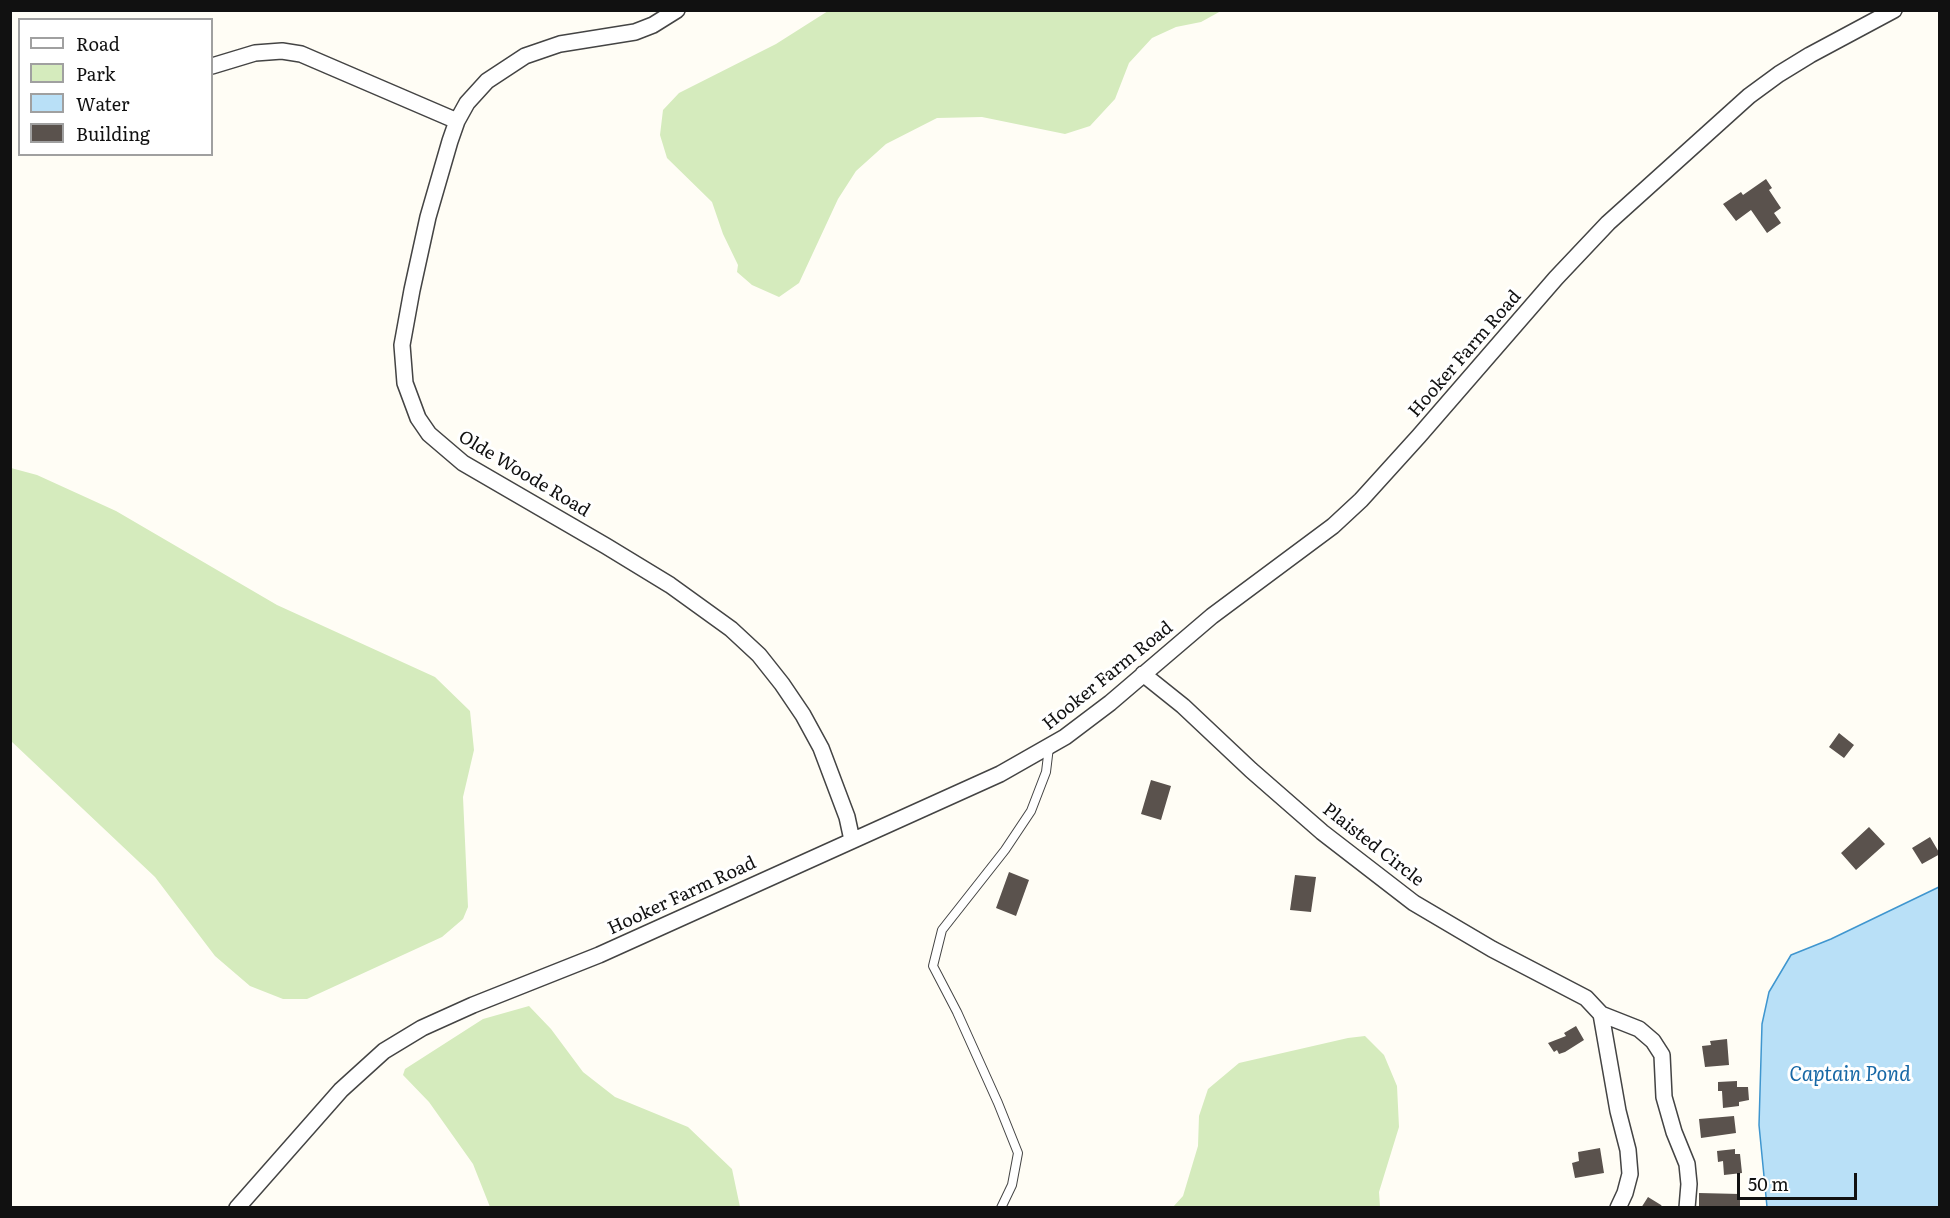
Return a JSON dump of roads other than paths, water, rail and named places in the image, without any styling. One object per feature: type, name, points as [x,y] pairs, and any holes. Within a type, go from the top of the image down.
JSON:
[{"type":"street","name":"Olde Woode Road","points":[[677,10],[653,25],[635,32],[560,44],[525,56],[479,88],[457,121],[428,218],[404,327],[402,364],[405,383],[418,418],[429,434],[463,464],[670,585],[731,629],[759,655],[793,700],[821,748],[847,817],[852,840]]},
{"type":"street","name":"Hooker Farm Road","points":[[237,1208],[341,1090],[384,1051],[422,1028],[473,1005],[599,956],[1000,774],[1049,747],[1110,703],[1212,616],[1333,525],[1360,500],[1419,436],[1556,278],[1601,231],[1733,111],[1779,74],[1894,10]]},
{"type":"street","points":[[213,66],[255,53],[282,51],[301,54],[457,121]]},
{"type":"street","name":"Plaisted Circle","points":[[1143,674],[1183,706],[1322,832],[1414,903],[1492,949],[1586,998],[1601,1014],[1640,1029],[1653,1041],[1662,1055],[1664,1097],[1674,1132],[1687,1164],[1689,1184],[1687,1208]]},
{"type":"street","points":[[1601,1014],[1618,1111],[1628,1150],[1630,1174],[1618,1208]]},
{"type":"lane","points":[[1001,1208],[1012,1185],[1018,1153],[962,1022],[933,966],[942,930],[1005,850],[1031,811],[1046,772],[1049,747]]},
{"type":"water","name":"Captain Pond","points":[[1939,887],[1939,1207],[1767,1207],[1759,1125],[1762,1024],[1769,992],[1791,955],[1831,939]]}]
